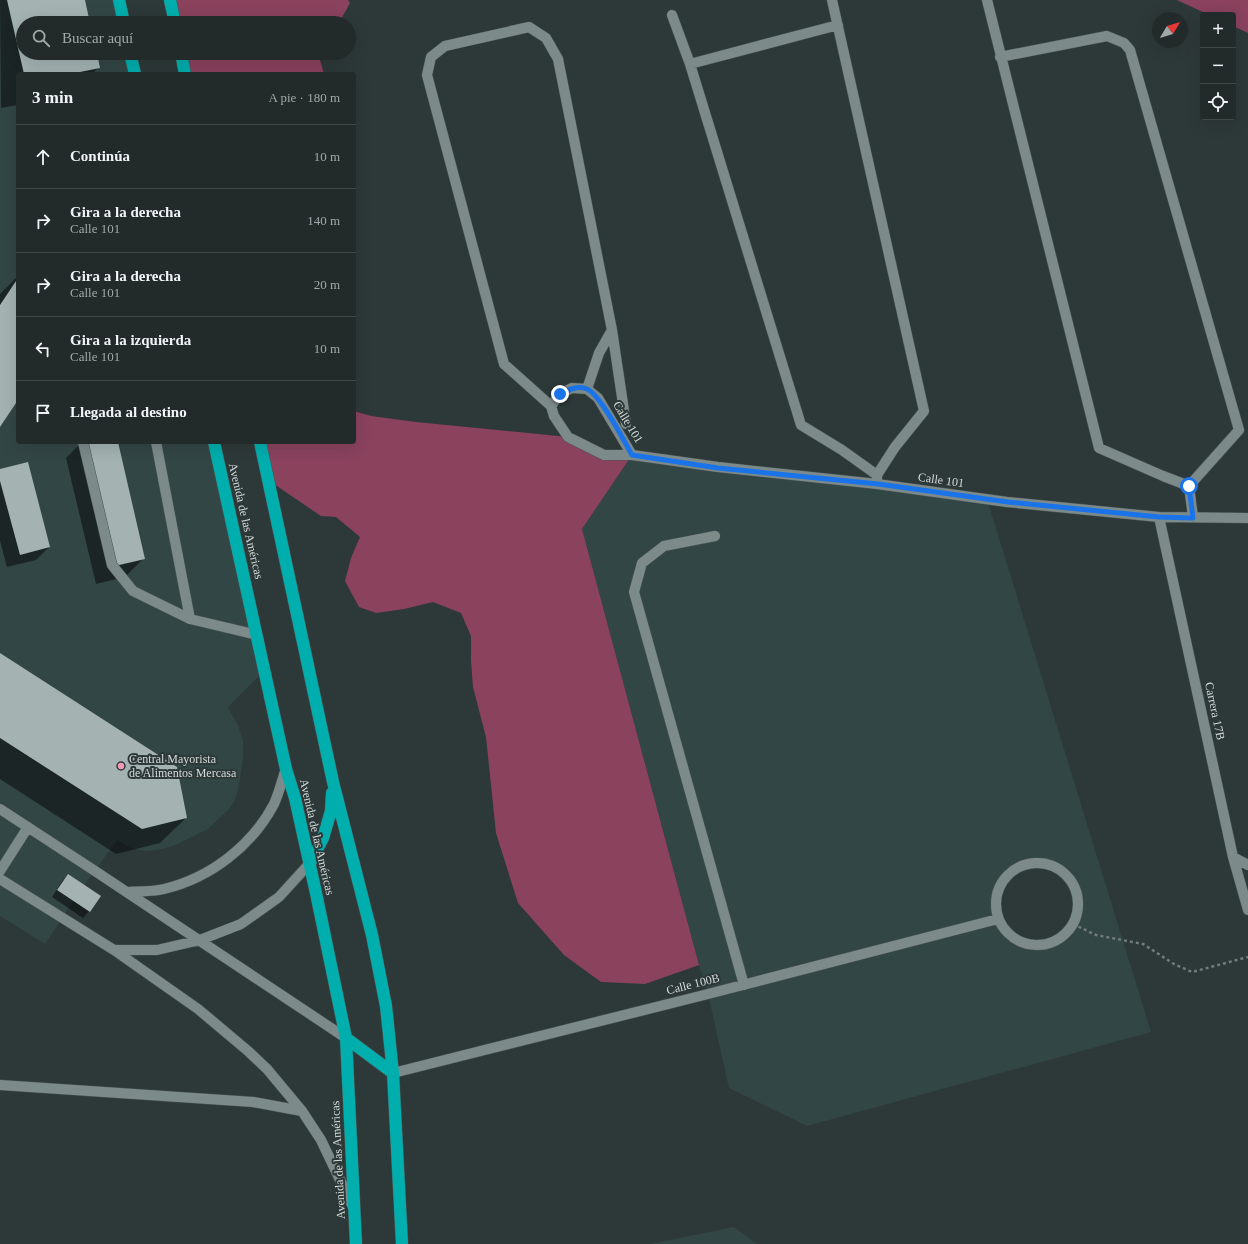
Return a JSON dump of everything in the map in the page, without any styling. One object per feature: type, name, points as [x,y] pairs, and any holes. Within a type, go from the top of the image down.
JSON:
[{"type":"highway","points":[[119,0],[122,16]]},
{"type":"highway","points":[[170,0],[173,16]]},
{"type":"highway","points":[[131,60],[134,72]]},
{"type":"highway","points":[[182,60],[185,72]]},
{"type":"highway","name":"Avenida de las Américas","points":[[214,444],[286,769],[295,798],[310,863],[346,1038],[356,1244]]},
{"type":"highway","points":[[260,444],[333,782],[373,943],[386,1006],[394,1073],[402,1244]]},
{"type":"highway","points":[[310,863],[323,838],[331,811],[333,782]]},
{"type":"highway","points":[[346,1038],[394,1073]]},
{"type":"street","points":[[672,15],[690,64],[802,425],[842,450],[877,479],[895,447],[924,411],[832,0]]},
{"type":"street","points":[[987,0],[1000,57],[1099,448],[1189,486]]},
{"type":"street","points":[[690,64],[838,25]]},
{"type":"street","points":[[612,330],[599,353],[587,389],[572,388],[560,394],[551,406],[504,364],[427,75],[431,57],[446,46],[529,27],[546,38],[558,59],[612,330],[626,424]]},
{"type":"street","points":[[1000,57],[1107,36],[1124,43],[1130,50],[1239,430],[1189,486],[1193,518]]},
{"type":"street","name":"Calle 101","points":[[587,389],[598,398],[632,455]]},
{"type":"street","name":"Calle 101","points":[[551,406],[554,416],[568,437],[604,455],[632,455],[718,468],[877,479],[1008,502],[1159,517],[1248,518]]},
{"type":"street","points":[[83,444],[112,565],[133,591],[190,619],[257,635]]},
{"type":"street","points":[[156,444],[190,619]]},
{"type":"street","name":"Carrera 17B","points":[[1159,517],[1233,857],[1248,910]]},
{"type":"street","points":[[715,536],[664,546],[642,562],[634,592],[744,985]]},
{"type":"street","points":[[127,892],[163,889],[197,877],[228,859],[254,834],[274,803],[286,769]]},
{"type":"street","points":[[0,810],[200,940],[346,1038]]},
{"type":"street","points":[[0,872],[28,827]]},
{"type":"street","points":[[1233,857],[1248,865]]},
{"type":"street","points":[[114,950],[157,950],[200,940],[241,924],[279,897],[310,863]]},
{"type":"street","points":[[1032,863],[1050,865],[1066,875],[1076,891],[1078,908],[1073,924],[1060,938],[1043,944],[1025,943],[1009,934],[998,919],[996,900],[1001,883],[1014,869],[1032,863]]},
{"type":"street","points":[[0,879],[114,950],[198,1009],[248,1051],[266,1069],[302,1111],[321,1140],[355,1210]]},
{"type":"street","name":"Calle 100B","points":[[394,1073],[744,985],[998,919]]},
{"type":"street","points":[[0,1085],[253,1102],[302,1111]]},
{"type":"path","points":[[1073,924],[1096,935],[1143,944],[1174,964],[1192,972],[1248,957]]},
{"type":"shaded area","points":[[0,0],[119,0],[122,16],[16,16],[16,60],[132,60],[135,72],[16,72],[16,444],[214,444],[265,670],[228,707],[239,728],[243,741],[243,757],[238,791],[234,802],[228,810],[208,829],[173,846],[146,851],[131,848],[117,840],[73,901],[45,944],[0,916]]},
{"type":"shaded area","points":[[170,0],[348,0],[350,3],[343,16],[173,16]]},
{"type":"shaded area","points":[[1177,0],[1248,0],[1248,33],[1236,27],[1236,12],[1203,12]]},
{"type":"shaded area","points":[[182,60],[320,60],[323,72],[185,72]]},
{"type":"shaded area","points":[[356,412],[371,416],[416,422],[568,437],[604,455],[632,455],[582,529],[699,965],[645,984],[601,982],[564,955],[518,903],[496,833],[486,737],[473,687],[471,636],[461,613],[433,602],[404,609],[376,613],[359,607],[345,581],[351,558],[360,537],[336,517],[321,516],[268,480],[260,444],[356,444]]},
{"type":"shaded area","points":[[632,455],[987,499],[1151,1032],[807,1126],[729,1088],[708,994],[582,529]],"holes":[[[1032,863],[1050,865],[1066,875],[1076,891],[1077,908],[1073,924],[1060,938],[1043,944],[1025,943],[1009,934],[998,919],[996,900],[1001,883],[1014,869]]]},
{"type":"shaded area","points":[[734,1227],[757,1244],[650,1244]]},
{"type":"building","points":[[7,0],[85,0],[88,16],[16,16],[16,39]]},
{"type":"building","points":[[21,60],[98,60],[100,68],[80,72],[24,72]]},
{"type":"building","points":[[16,281],[16,403],[0,427],[0,305]]},
{"type":"building","points":[[86,444],[118,444],[145,559],[115,566]]},
{"type":"building","points":[[28,462],[50,547],[20,555],[0,481],[0,469]]},
{"type":"building","points":[[0,653],[177,767],[187,818],[142,829],[0,738]]},
{"type":"building","points":[[68,874],[101,896],[90,912],[57,890]]},
{"type":"place","name":"Central Mayorista de Alimentos Mercasa","points":[[121,766]]},
{"type":"route","points":[[560,394],[572,388],[587,389],[598,398],[632,455],[718,468],[878,484],[1008,502],[1159,517],[1193,518],[1189,486]]}]
